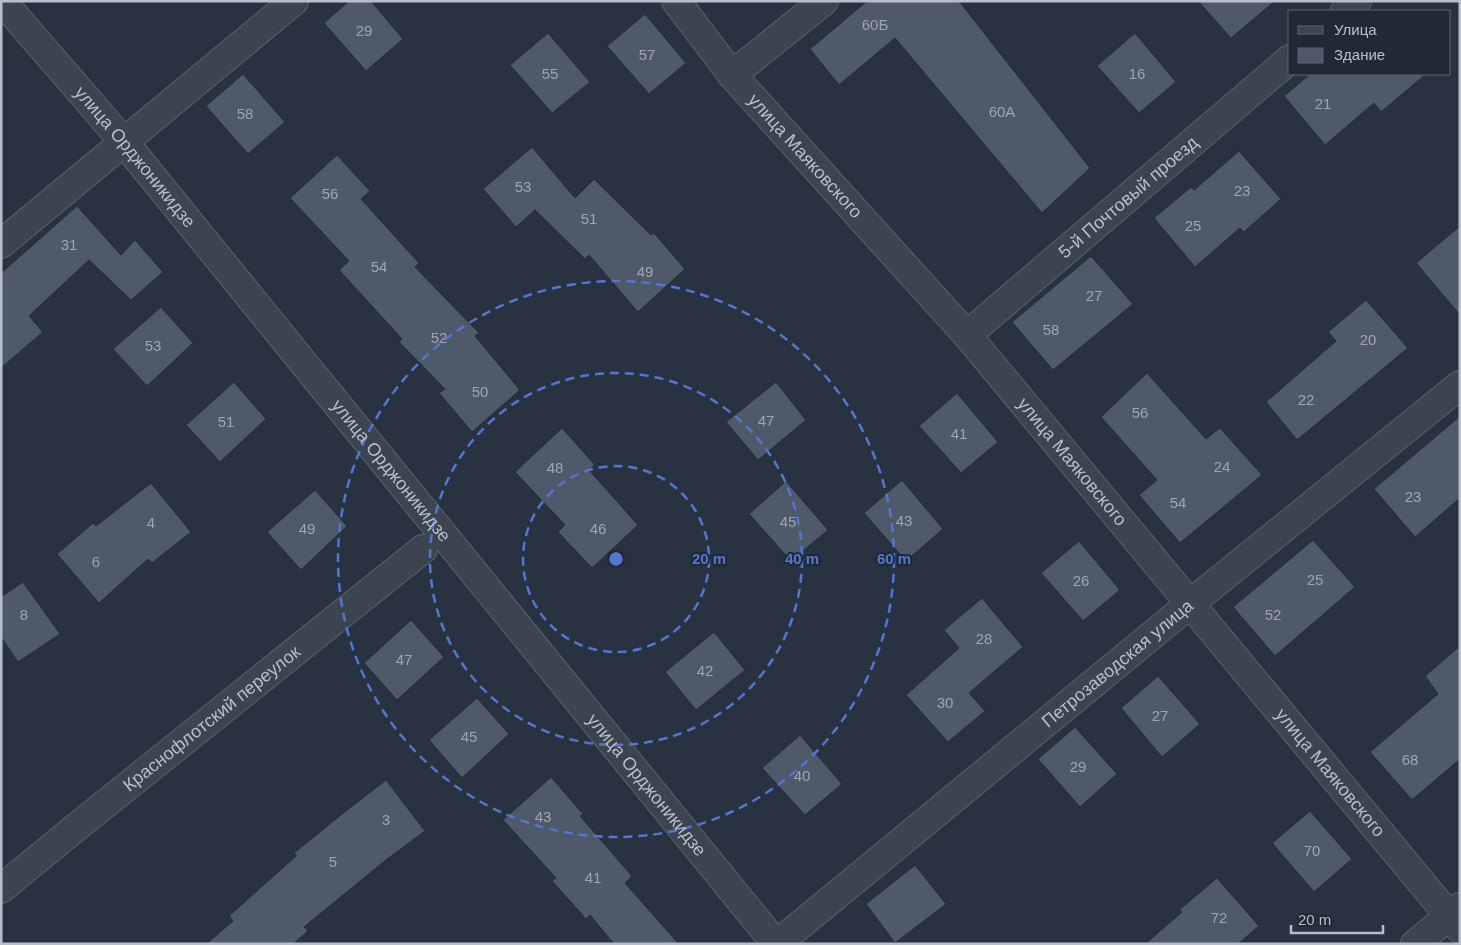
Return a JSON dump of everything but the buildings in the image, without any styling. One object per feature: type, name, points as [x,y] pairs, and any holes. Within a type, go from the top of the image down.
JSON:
[{"type":"street","name":"улица Орджоникидзе","points":[[2,1],[124,142],[776,944]]},
{"type":"street","points":[[1,244],[294,1]]},
{"type":"street","name":"улица Маяковского","points":[[676,1],[732,75],[967,335],[1456,917]]},
{"type":"street","points":[[732,75],[824,1]]},
{"type":"street","points":[[1346,10],[1357,1]]},
{"type":"street","name":"5-й Почтовый проезд","points":[[967,335],[1288,61]]},
{"type":"street","name":"Петрозаводская улица","points":[[776,944],[1460,385]]},
{"type":"street","name":"Краснофлотский переулок","points":[[1,890],[74,829],[423,549]]},
{"type":"street","points":[[1415,944],[1456,917]]}]
